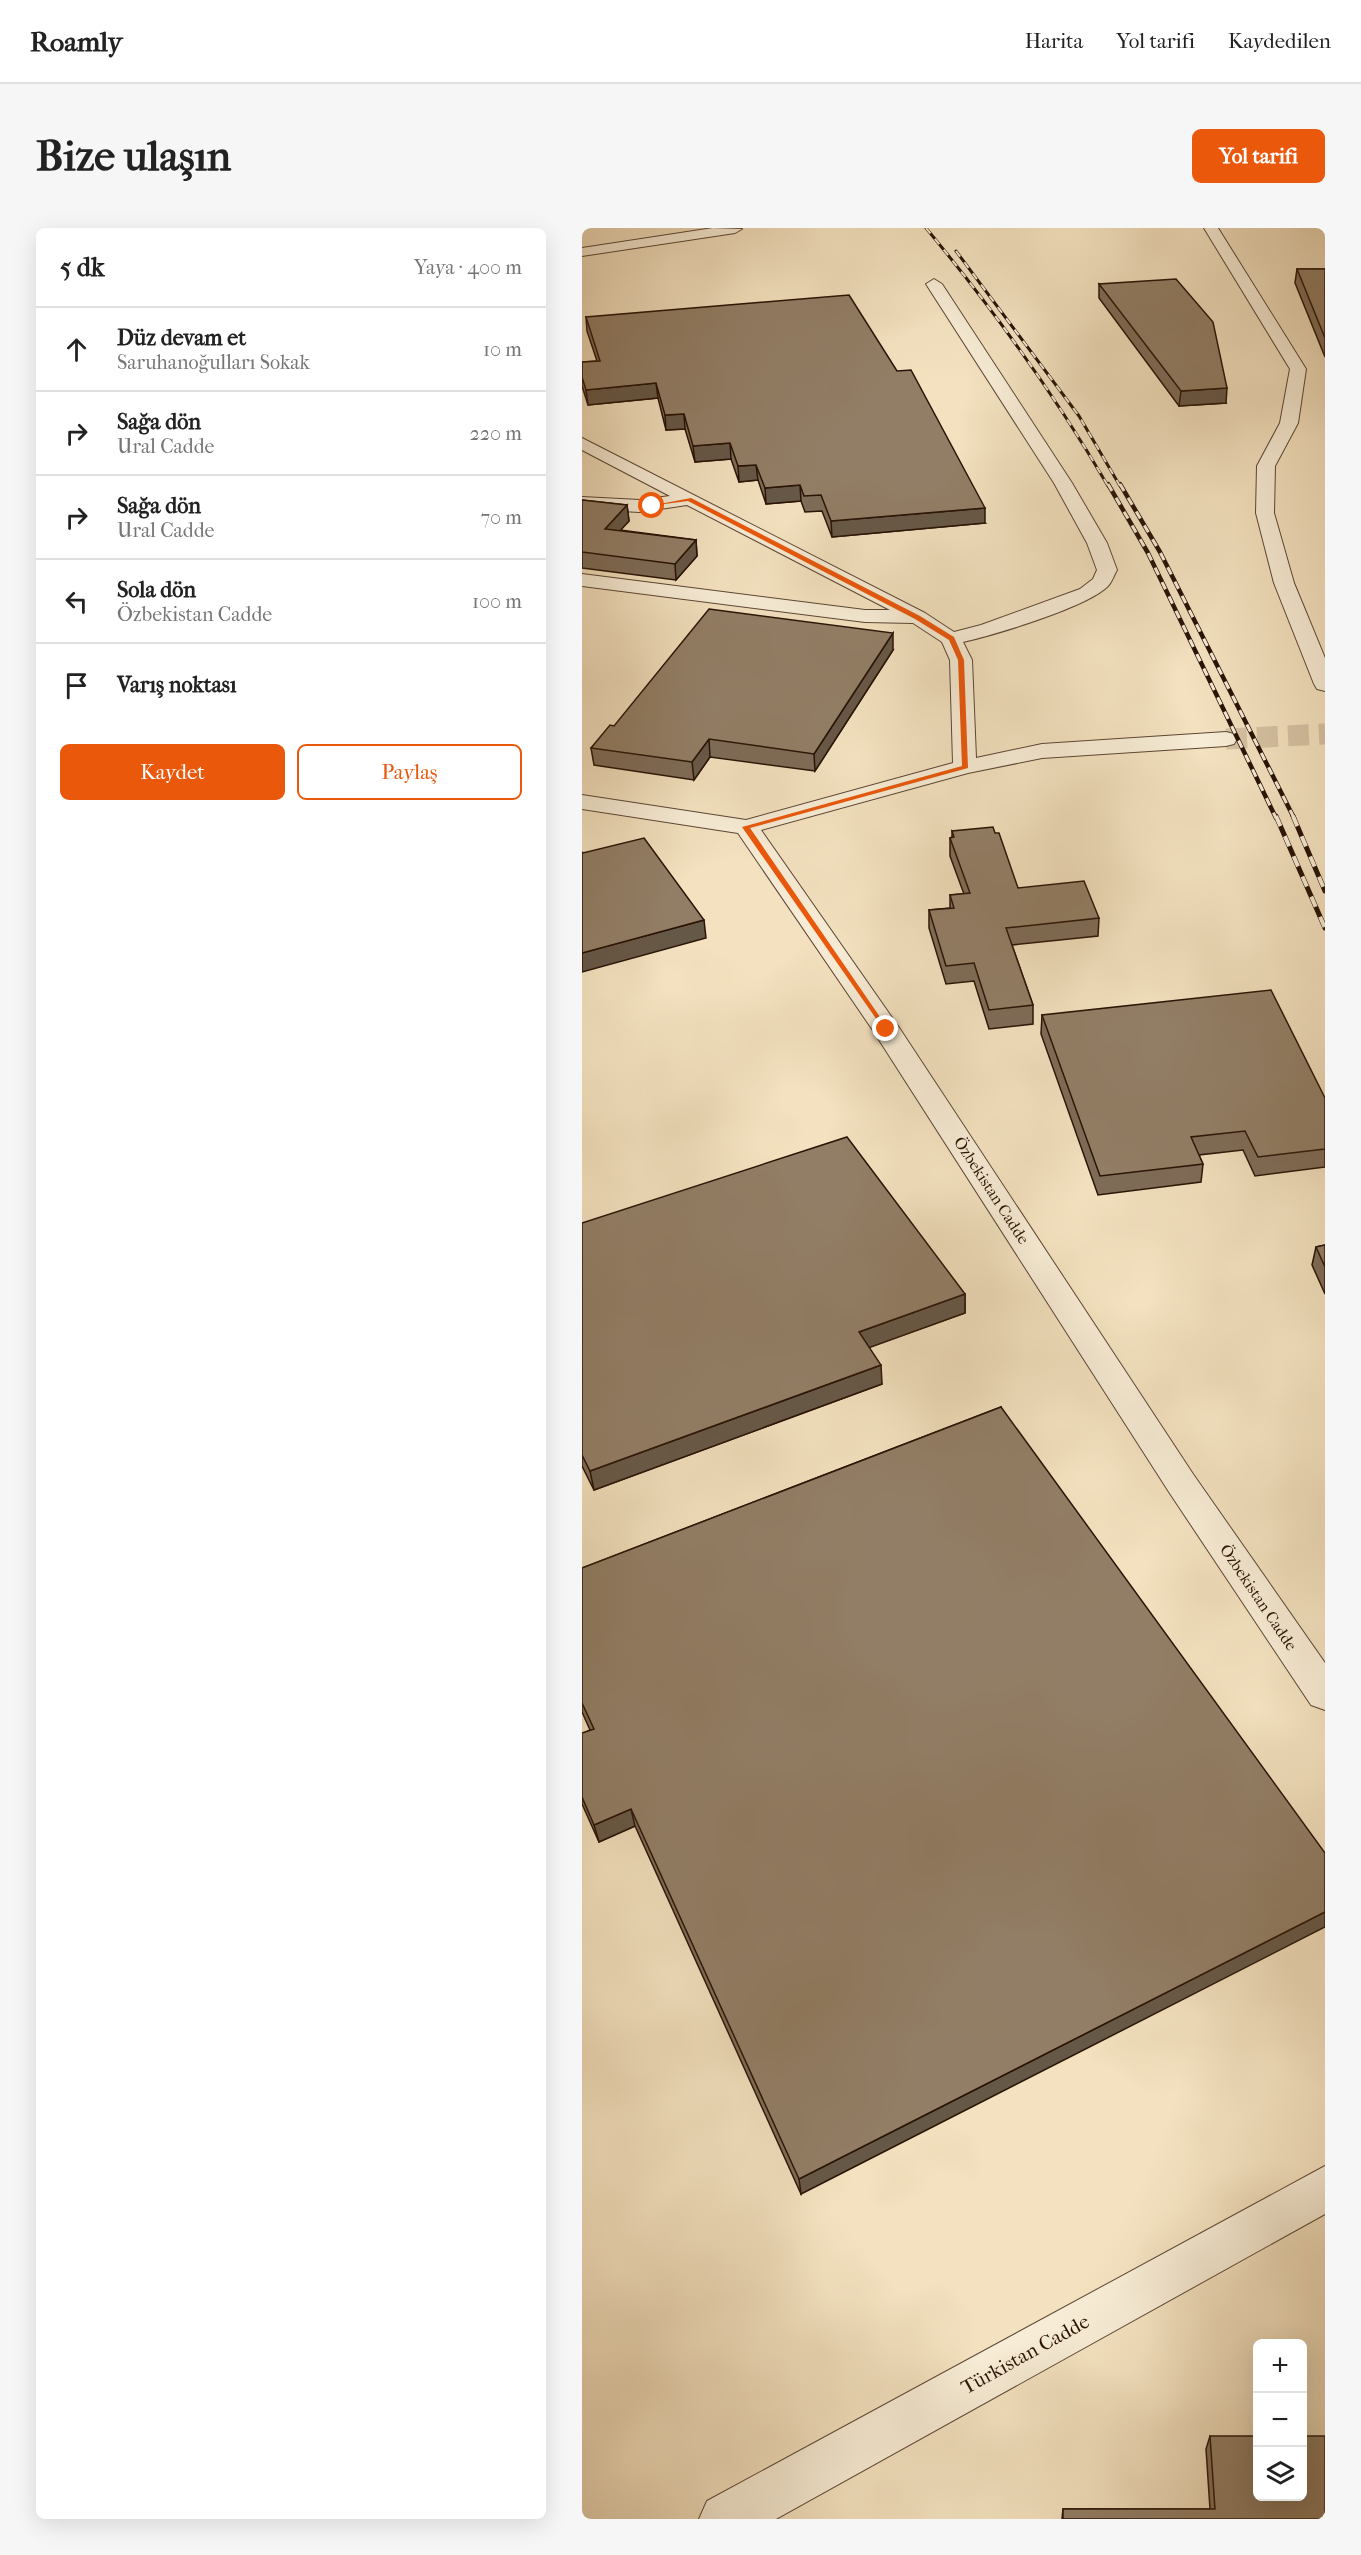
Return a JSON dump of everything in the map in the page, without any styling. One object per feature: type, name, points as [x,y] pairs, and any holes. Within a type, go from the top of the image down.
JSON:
[{"type":"street","points":[[582,252],[735,229],[733,228]]},
{"type":"street","points":[[1211,228],[1298,369],[1290,423],[1266,466],[1265,513],[1284,584],[1325,684]]},
{"type":"street","points":[[582,234],[599,250]]},
{"type":"street","points":[[934,284],[1063,483],[1097,543],[1107,570],[1101,582],[1087,593],[988,630],[951,639]]},
{"type":"street","points":[[582,443],[918,617],[951,639],[961,660],[965,767]]},
{"type":"street","points":[[582,460],[605,455]]},
{"type":"street","points":[[582,503],[640,506],[689,499]]},
{"type":"street","points":[[582,580],[865,615],[918,617]]},
{"type":"street","points":[[582,802],[746,827],[965,767],[1042,750],[1226,740]]},
{"type":"street","name":"Özbekistan Cadde","points":[[746,827],[886,1029],[1181,1483],[1325,1694]]},
{"type":"street","name":"Türkistan Cadde","points":[[725,2519],[1325,2189]]},
{"type":"building","points":[[1297,269],[1325,269],[1325,338]]},
{"type":"building","points":[[1176,279],[1213,322],[1227,388],[1181,391],[1099,284]]},
{"type":"building","points":[[849,295],[897,371],[911,370],[985,508],[831,521],[821,495],[804,496],[800,485],[765,488],[756,465],[738,466],[730,443],[693,446],[684,414],[665,415],[656,383],[586,390],[582,377],[582,362],[600,361],[586,317]]},
{"type":"building","points":[[582,500],[627,505],[605,529],[696,540],[675,564],[582,552]]},
{"type":"building","points":[[709,609],[893,633],[814,754],[709,739],[692,762],[591,748],[610,725],[614,726]]},
{"type":"building","points":[[993,827],[995,833],[999,833],[1018,888],[1084,881],[1099,918],[1006,928],[1033,1005],[989,1010],[974,963],[946,966],[929,910],[954,908],[950,895],[970,893],[950,838],[954,837],[952,831]]},
{"type":"building","points":[[644,838],[704,920],[582,953],[582,852]]},
{"type":"building","points":[[1271,990],[1325,1098],[1325,1149],[1258,1157],[1245,1131],[1191,1137],[1203,1164],[1100,1176],[1042,1015]]},
{"type":"building","points":[[847,1137],[965,1294],[859,1332],[881,1365],[590,1471],[582,1455],[582,1223]]},
{"type":"building","points":[[1325,1245],[1325,1267],[1316,1247]]},
{"type":"building","points":[[1001,1407],[1325,1853],[1325,1912],[799,2179],[631,1809],[594,1825],[582,1797],[582,1733],[594,1729],[582,1703],[582,1568]]},
{"type":"building","points":[[1210,2436],[1253,2436],[1253,2501],[1307,2501],[1307,2436],[1325,2436],[1325,2519],[1063,2519],[1063,2509],[1215,2509]]},
{"type":"tunnel","points":[[1226,739],[1325,734]]},
{"type":"railway","points":[[926,228],[1022,353],[1067,419],[1108,486]]},
{"type":"railway","points":[[956,251],[1079,416],[1120,486]]},
{"type":"railway","points":[[1108,484],[1148,553],[1276,818]]},
{"type":"railway","points":[[1120,484],[1160,552],[1293,816]]},
{"type":"railway","points":[[1276,816],[1325,928]]},
{"type":"railway","points":[[1293,816],[1325,891]]},
{"type":"route","points":[[652,506],[689,499],[918,617],[951,639],[961,660],[965,767],[746,827],[886,1029]]}]
